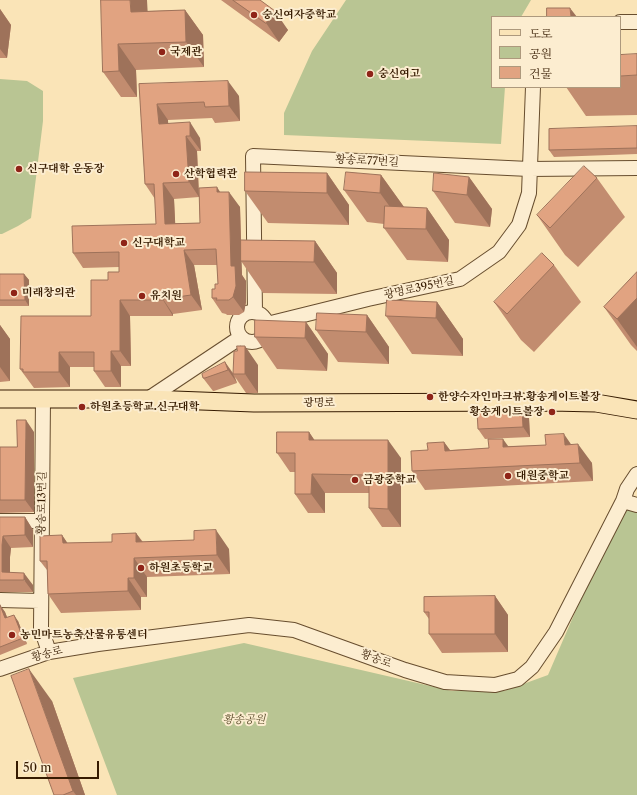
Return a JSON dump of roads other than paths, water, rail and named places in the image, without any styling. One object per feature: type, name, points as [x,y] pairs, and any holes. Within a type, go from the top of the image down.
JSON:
[{"type":"main road","name":"광명로","points":[[0,400],[148,399],[254,403],[551,402],[596,403],[637,410]]},
{"type":"street","points":[[621,22],[637,22]]},
{"type":"street","name":"광명로395번길","points":[[267,324],[368,299],[460,279],[499,252],[519,225],[529,193],[533,88]]},
{"type":"street","name":"황송로77번길","points":[[255,312],[253,156],[529,168],[637,168]]},
{"type":"street","points":[[249,312],[255,312],[264,317],[267,324],[266,332],[260,340],[250,342],[241,337],[238,332],[238,322],[244,314],[249,312]]},
{"type":"street","points":[[148,399],[241,337]]},
{"type":"street","name":"황송로13번길","points":[[43,400],[40,601],[41,628],[49,652]]},
{"type":"street","name":"황송로","points":[[0,669],[49,652],[98,644],[249,625],[294,630],[405,670],[445,682],[495,685],[518,679],[532,667],[556,632],[630,503],[627,489],[637,474]]},
{"type":"street","points":[[0,521],[41,521]]},
{"type":"street","points":[[0,600],[40,601]]},
{"type":"place","name":"숭신여자중학교","points":[[254,15]]},
{"type":"place","name":"국제관","points":[[162,52]]},
{"type":"place","name":"숭신여고","points":[[370,74]]},
{"type":"place","name":"신구대학 운동장","points":[[19,169]]},
{"type":"place","name":"산학협력관","points":[[176,174]]},
{"type":"place","name":"신구대학교","points":[[124,243]]},
{"type":"place","name":"미래창의관","points":[[14,293]]},
{"type":"place","name":"유치원","points":[[142,296]]},
{"type":"place","name":"한양수자인마크뷰.황송게이트볼장","points":[[430,397]]},
{"type":"place","name":"하원초등학교.신구대학","points":[[82,407]]},
{"type":"place","name":"황송게이트볼장","points":[[552,412]]},
{"type":"place","name":"대원중학교","points":[[508,476]]},
{"type":"place","name":"금광중학교","points":[[355,480]]},
{"type":"place","name":"하원초등학교","points":[[141,568]]},
{"type":"place","name":"농민마트농축산물유통센터","points":[[12,635]]},
{"type":"park label","name":"황송공원","points":[[244,720]]}]
